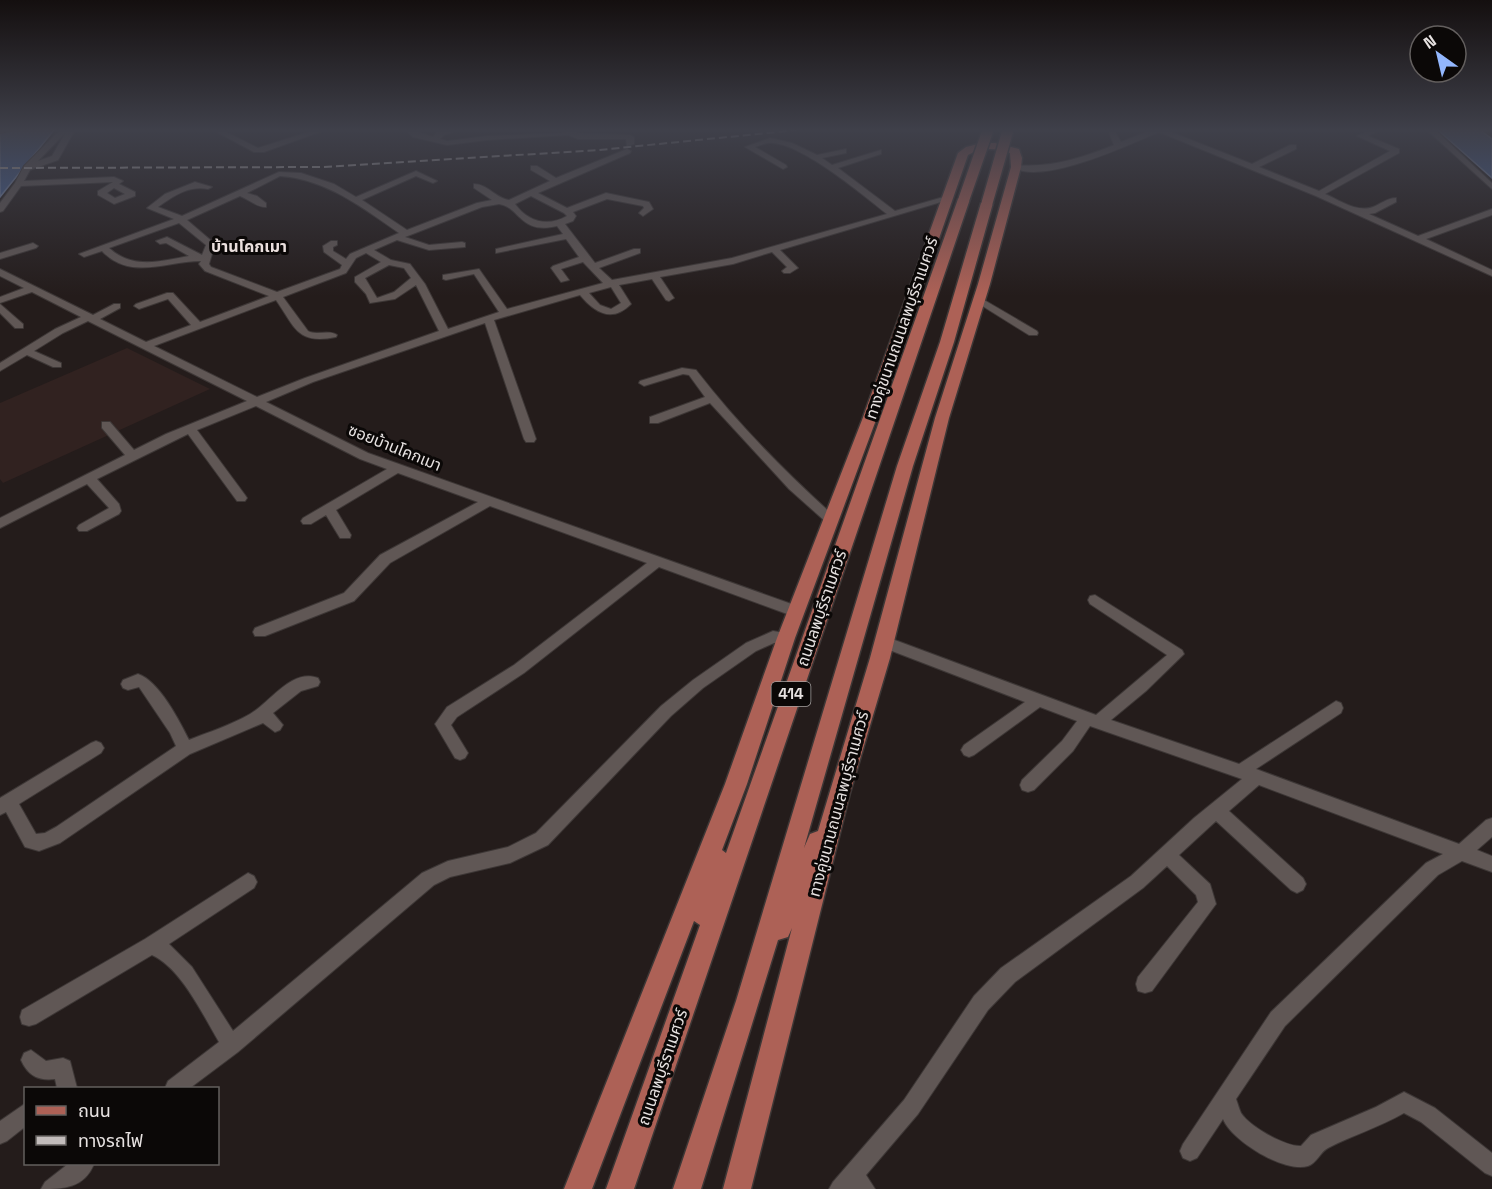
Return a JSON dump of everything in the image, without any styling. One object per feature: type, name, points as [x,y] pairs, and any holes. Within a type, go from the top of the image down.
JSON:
[{"type":"main road","name":"ทางคู่ขนานถนนลพบุรีราเมศวร์","points":[[578,1189],[736,784],[795,611],[956,199],[958,185]]},
{"type":"main road","name":"ถนนลพบุรีราเมศวร์","points":[[620,1189],[916,339],[956,199],[962,185]]},
{"type":"main road","name":"414","points":[[687,1189],[748,1001],[905,466],[947,342],[992,185]]},
{"type":"main road","name":"ทางคู่ขนานถนนลพบุรีราเมศวร์","points":[[737,1189],[839,793],[884,642],[942,418],[979,300],[1011,185]]},
{"type":"main road","points":[[869,420],[916,339]]},
{"type":"main road","points":[[942,418],[947,342]]},
{"type":"main road","points":[[674,1029],[736,784]]},
{"type":"main road","points":[[748,1001],[839,793]]},
{"type":"street","points":[[0,209],[18,185]]},
{"type":"street","points":[[192,185],[168,196],[152,208],[176,216],[211,244],[203,256],[208,270],[278,296],[304,333],[310,336],[332,335]]},
{"type":"street","points":[[201,185],[208,187]]},
{"type":"street","points":[[84,254],[179,220],[255,185]]},
{"type":"street","points":[[330,185],[356,200],[402,235],[428,249],[444,249],[462,244]]},
{"type":"street","points":[[356,200],[387,185]]},
{"type":"street","points":[[147,345],[343,271],[353,256],[402,235],[480,205],[499,201],[510,203],[547,185]]},
{"type":"street","points":[[855,185],[892,213]]},
{"type":"street","points":[[1298,185],[1492,273]]},
{"type":"street","points":[[1319,194],[1334,185]]},
{"type":"street","points":[[477,186],[499,201]]},
{"type":"street","points":[[239,193],[254,198],[263,205]]},
{"type":"street","points":[[510,203],[525,222],[536,226],[559,223],[572,216],[567,211],[532,193]]},
{"type":"street","points":[[567,211],[606,196],[646,204],[649,209],[644,213]]},
{"type":"street","points":[[3,517],[190,429],[309,380],[488,318],[612,284],[695,270],[892,213],[956,199]]},
{"type":"street","points":[[1358,211],[1372,211],[1393,200]]},
{"type":"street","points":[[1418,239],[1492,212]]},
{"type":"street","points":[[559,223],[592,267],[612,284],[626,304],[605,312],[596,308],[583,292]]},
{"type":"street","points":[[499,251],[567,236]]},
{"type":"street","points":[[160,242],[167,240],[203,256]]},
{"type":"street","points":[[334,243],[328,246],[329,252],[347,264]]},
{"type":"street","points":[[0,256],[33,246]]},
{"type":"street","points":[[104,247],[111,255],[130,263],[156,267],[203,256]]},
{"type":"street","points":[[774,249],[793,267],[787,271]]},
{"type":"street","points":[[367,250],[388,262],[407,266],[416,278],[445,333]]},
{"type":"street","points":[[592,267],[637,251]]},
{"type":"street","points":[[564,280],[556,268],[585,258]]},
{"type":"street","points":[[388,262],[360,277],[360,282],[371,293],[374,301],[401,293],[416,278]]},
{"type":"street","points":[[446,277],[476,271],[505,313]]},
{"type":"street","name":"ซอยบ้านโคกเมา","points":[[0,272],[364,456],[795,611]]},
{"type":"street","points":[[655,276],[669,298]]},
{"type":"street","points":[[0,300],[31,289]]},
{"type":"street","points":[[139,306],[170,295],[198,326]]},
{"type":"street","points":[[979,300],[1033,333]]},
{"type":"street","points":[[0,368],[26,351],[117,306]]},
{"type":"street","points":[[0,307],[19,326]]},
{"type":"street","points":[[234,313],[239,324]]},
{"type":"street","points":[[488,318],[530,439]]},
{"type":"street","points":[[26,351],[57,365]]},
{"type":"street","points":[[644,383],[688,371],[696,375],[712,398],[794,486],[830,519]]},
{"type":"street","points":[[654,420],[712,398]]},
{"type":"street","points":[[106,425],[133,456]]},
{"type":"street","points":[[190,429],[241,498]]},
{"type":"street","points":[[307,521],[397,468]]},
{"type":"street","points":[[83,528],[115,510],[115,507],[89,478]]},
{"type":"street","points":[[260,632],[349,597],[385,559],[489,501]]},
{"type":"street","points":[[328,508],[345,535]]},
{"type":"street","points":[[460,753],[443,724],[452,712],[519,669],[657,562]]},
{"type":"street","points":[[1028,785],[1093,719],[1141,687],[1177,654],[1095,600]]},
{"type":"street","points":[[178,1087],[231,1045],[428,879],[448,869],[510,855],[542,838],[674,704],[751,647],[773,637],[786,638]]},
{"type":"street","points":[[884,642],[1492,864]]},
{"type":"street","points":[[128,684],[138,680],[144,682],[175,728],[185,749]]},
{"type":"street","points":[[96,748],[5,805],[31,841],[44,842],[62,833],[185,749],[257,718],[279,698],[297,686],[313,682]]},
{"type":"street","points":[[969,750],[1039,700]]},
{"type":"street","points":[[852,1185],[911,1107],[981,1003],[1008,975],[1137,882],[1216,810],[1249,774],[1336,708]]},
{"type":"street","points":[[263,713],[275,725]]},
{"type":"street","points":[[1216,810],[1297,884]]},
{"type":"street","points":[[1190,1151],[1278,1019],[1432,869],[1461,853],[1492,826]]},
{"type":"street","points":[[1145,984],[1207,904],[1204,890],[1166,854]]},
{"type":"street","points":[[29,1017],[151,945],[248,882]]},
{"type":"street","points":[[151,945],[162,948],[174,960],[197,991],[231,1045]]},
{"type":"street","points":[[31,1060],[43,1071],[63,1068],[67,1087]]},
{"type":"street","points":[[1226,1098],[1233,1119],[1245,1133],[1292,1157],[1306,1156],[1318,1143],[1383,1114],[1404,1101],[1428,1115],[1492,1166]]},
{"type":"street","points":[[0,1134],[24,1115]]},
{"type":"street","points":[[52,1189],[83,1165]]},
{"type":"shaded area","points":[[127,348],[210,389],[3,483],[0,479],[0,403]]},
{"type":"water","points":[[0,185],[9,185],[0,197]]},
{"type":"district","name":"บ้านโคกเมา","points":[[249,246]]}]
